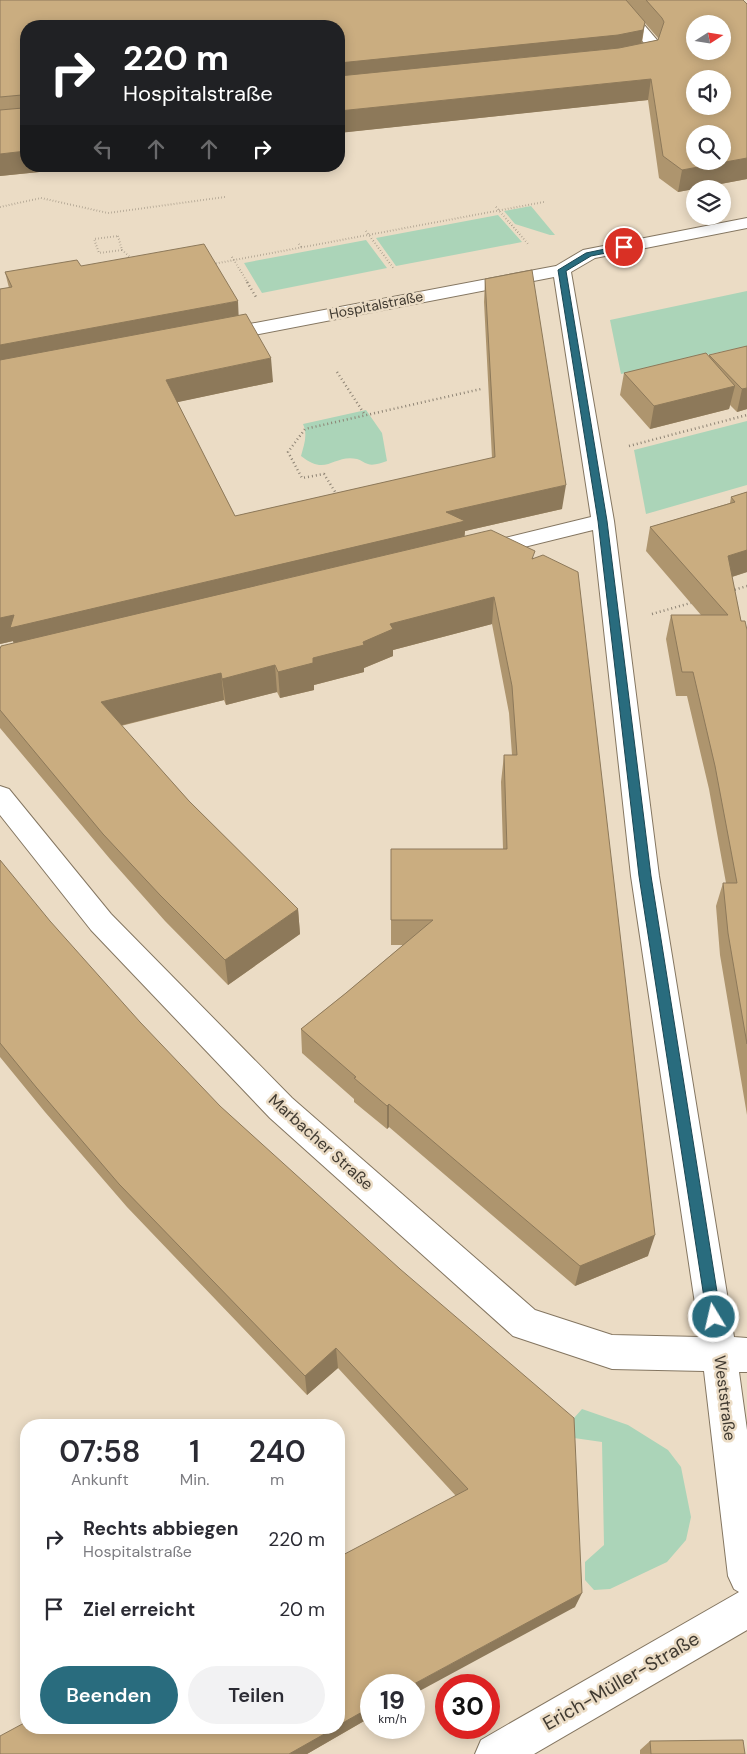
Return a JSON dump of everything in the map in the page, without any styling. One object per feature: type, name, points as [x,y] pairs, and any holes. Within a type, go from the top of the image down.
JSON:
[{"type":"street","points":[[615,0],[652,43],[649,56],[616,63]]},
{"type":"street","name":"Hospitalstraße","points":[[205,338],[562,270],[588,254],[747,223]]},
{"type":"street","name":"Weststraße","points":[[562,270],[602,521],[645,876],[733,1355],[747,1576]]},
{"type":"street","points":[[458,556],[602,521]]},
{"type":"street","name":"Marbacher Straße","points":[[0,796],[101,922],[281,1108],[525,1324],[612,1352],[733,1355]]},
{"type":"street","name":"Erich-Müller-Straße","points":[[495,1754],[747,1608]]},
{"type":"path","points":[[0,207],[41,198],[108,213],[225,196]]},
{"type":"path","points":[[208,264],[235,261],[544,202]]},
{"type":"path","points":[[496,207],[528,244],[562,270]]},
{"type":"path","points":[[432,219],[435,222]]},
{"type":"path","points":[[366,231],[414,298]]},
{"type":"path","points":[[122,250],[99,253],[94,239],[118,236],[122,250],[132,260]]},
{"type":"path","points":[[299,244],[302,248]]},
{"type":"path","points":[[232,257],[273,325]]},
{"type":"path","points":[[337,372],[365,415]]},
{"type":"path","points":[[337,496],[324,474],[302,478],[288,452],[305,429],[481,389]]},
{"type":"path","points":[[592,456],[747,415]]},
{"type":"path","points":[[728,592],[747,586]]},
{"type":"path","points":[[615,625],[700,600]]},
{"type":"green space","points":[[531,206],[555,235],[515,224],[504,211]]},
{"type":"green space","points":[[498,215],[522,242],[396,266],[376,238]]},
{"type":"green space","points":[[366,240],[387,268],[262,293],[244,263]]},
{"type":"green space","points":[[747,291],[747,346],[621,374],[610,320]]},
{"type":"green space","points":[[366,410],[382,433],[387,461],[370,465],[357,459],[349,458],[330,464],[317,465],[301,456],[305,436],[303,424]]},
{"type":"green space","points":[[747,421],[747,485],[646,514],[634,450]]},
{"type":"green space","points":[[582,1409],[628,1425],[668,1450],[681,1467],[691,1517],[686,1540],[667,1562],[610,1589],[594,1590],[585,1580],[585,1562],[604,1545],[602,1442],[574,1438],[574,1418]]},
{"type":"building","points":[[0,0],[626,0],[645,22],[643,30],[618,35],[345,62],[345,20],[20,20],[20,95],[0,97]]},
{"type":"building","points":[[646,0],[743,0],[747,4],[747,158],[731,161],[731,125],[686,125],[686,169],[682,170],[663,156],[651,79],[345,110],[345,75],[619,48],[658,40],[664,22]]},
{"type":"building","points":[[20,108],[20,152],[0,154],[0,110]]},
{"type":"building","points":[[204,244],[238,301],[0,345],[0,289],[12,287],[5,272],[77,260],[81,266]]},
{"type":"building","points":[[532,270],[566,485],[446,512],[465,521],[10,628],[14,615],[0,618],[0,360],[246,314],[271,358],[166,380],[235,516],[495,457],[485,279]]},
{"type":"building","points":[[747,346],[747,388],[742,389],[709,355]]},
{"type":"building","points":[[706,353],[735,386],[654,406],[624,373]]},
{"type":"building","points":[[747,492],[747,550],[728,556],[741,621],[745,621],[747,630],[747,1044],[728,933],[723,883],[737,883],[715,766],[693,672],[682,672],[671,615],[728,615],[650,527],[735,502],[731,497]]},
{"type":"building","points":[[491,530],[535,551],[532,559],[543,555],[578,572],[655,1235],[580,1266],[389,1104],[387,1106],[354,1078],[356,1077],[301,1029],[433,920],[391,920],[391,849],[507,849],[504,755],[517,755],[512,686],[494,597],[390,624],[393,629],[363,642],[364,645],[313,658],[313,663],[278,672],[275,665],[222,679],[221,673],[101,702],[189,801],[298,909],[225,960],[103,834],[0,710],[1,646]]},
{"type":"building","points":[[0,860],[50,921],[140,1022],[220,1106],[400,1269],[574,1418],[582,1593],[425,1678],[425,1674],[360,1674],[360,1713],[345,1722],[345,1554],[468,1489],[336,1348],[305,1376],[119,1184],[0,1043]]},
{"type":"building","points":[[20,1725],[20,1734],[324,1734],[289,1754],[0,1754],[0,1736]]},
{"type":"building","points":[[743,1740],[745,1754],[651,1754],[650,1741]]},
{"type":"route","points":[[624,247],[588,254],[562,270],[602,521],[645,876],[714,1317]]}]
